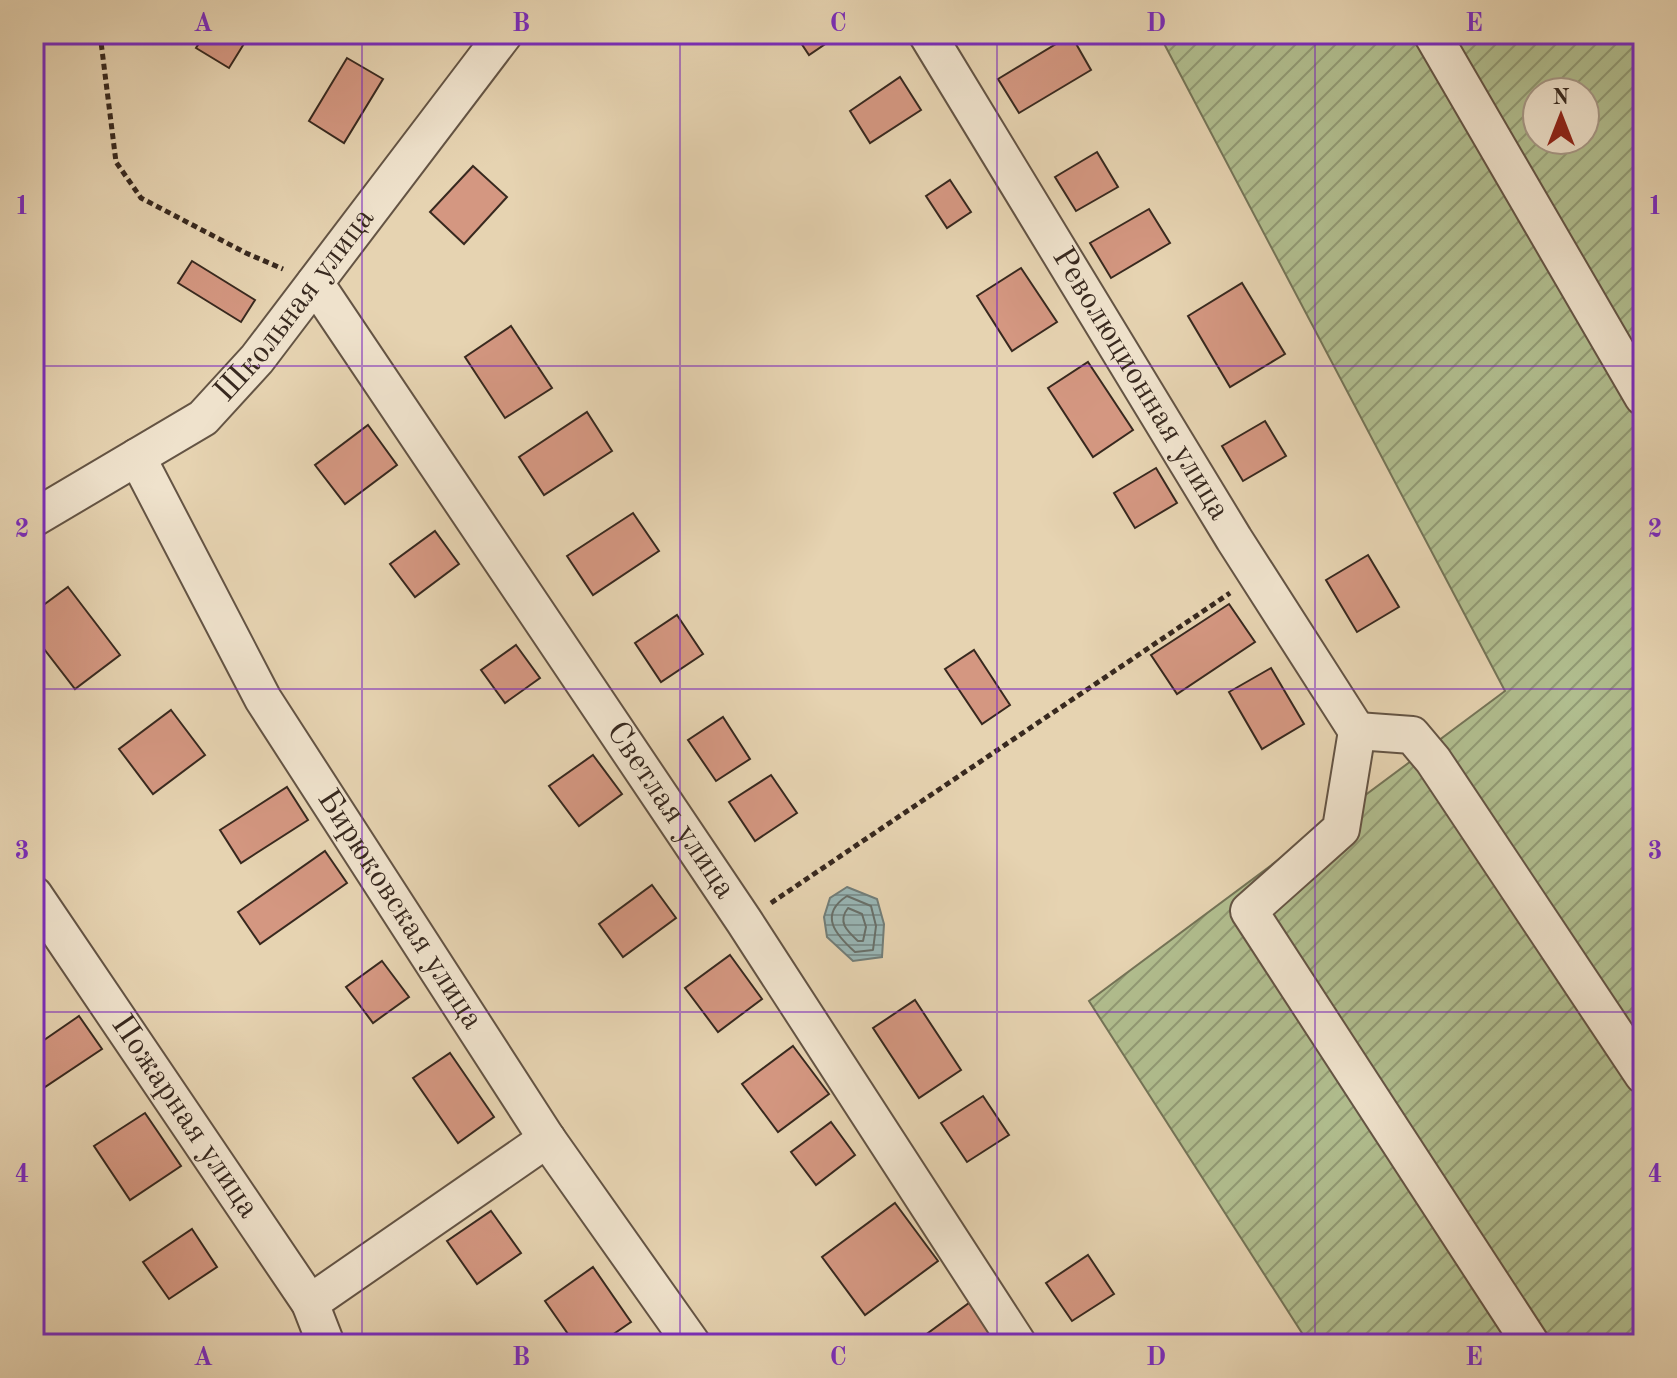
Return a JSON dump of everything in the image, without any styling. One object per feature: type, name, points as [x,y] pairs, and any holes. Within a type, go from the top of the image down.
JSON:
[{"type":"street","name":"Школьная улица","points":[[34,518],[203,418],[257,359],[504,34]]},
{"type":"street","name":"Революционная улица","points":[[927,34],[1257,574],[1357,731]]},
{"type":"street","points":[[1432,34],[1643,397]]},
{"type":"street","name":"Светлая улица","points":[[315,283],[744,921],[1018,1344]]},
{"type":"street","name":"Бирюковская улица","points":[[137,457],[263,699],[547,1139],[692,1344]]},
{"type":"street","points":[[1531,1344],[1249,911],[1341,829],[1357,731],[1412,735],[1433,760],[1643,1075]]},
{"type":"street","name":"Пожарная улица","points":[[34,895],[310,1303],[326,1344]]},
{"type":"street","points":[[310,1303],[547,1139]]},
{"type":"path","points":[[100,34],[116,162],[141,198],[246,253],[315,283]]},
{"type":"path","points":[[744,921],[1257,574]]},
{"type":"green space","points":[[1159,34],[1643,34],[1643,1344],[1309,1344],[1089,1001],[1505,691]]},
{"type":"water","points":[[847,887],[877,899],[884,924],[882,957],[853,961],[827,937],[824,917],[830,898]]},
{"type":"building","points":[[205,34],[250,34],[229,68],[196,48]]},
{"type":"building","points":[[795,34],[840,34],[809,55]]},
{"type":"building","points":[[1071,35],[1091,70],[1019,113],[998,79]]},
{"type":"building","points":[[347,58],[383,79],[344,143],[309,121]]},
{"type":"building","points":[[900,77],[921,110],[870,143],[850,111]]},
{"type":"building","points":[[1097,152],[1118,187],[1076,211],[1055,177]]},
{"type":"building","points":[[473,166],[507,197],[464,244],[430,212]]},
{"type":"building","points":[[950,180],[971,212],[947,228],[926,196]]},
{"type":"building","points":[[1149,209],[1170,243],[1111,278],[1090,243]]},
{"type":"building","points":[[192,261],[255,300],[241,322],[178,283]]},
{"type":"building","points":[[1021,268],[1057,322],[1012,351],[977,296]]},
{"type":"building","points":[[1242,283],[1285,354],[1230,387],[1188,316]]},
{"type":"building","points":[[511,326],[552,388],[505,418],[465,357]]},
{"type":"building","points":[[1088,362],[1133,430],[1093,457],[1048,388]]},
{"type":"building","points":[[587,412],[612,451],[544,495],[519,457]]},
{"type":"building","points":[[1265,421],[1286,456],[1243,481],[1222,446]]},
{"type":"building","points":[[368,425],[397,465],[345,504],[315,465]]},
{"type":"building","points":[[1156,468],[1177,503],[1135,528],[1114,493]]},
{"type":"building","points":[[633,513],[659,551],[593,595],[567,556]]},
{"type":"building","points":[[435,531],[459,564],[415,597],[390,564]]},
{"type":"building","points":[[1368,555],[1399,607],[1357,632],[1326,580]]},
{"type":"building","points":[[68,587],[120,655],[75,689],[34,636],[34,612]]},
{"type":"building","points":[[1229,604],[1255,642],[1177,694],[1151,655]]},
{"type":"building","points":[[677,615],[703,654],[661,682],[635,643]]},
{"type":"building","points":[[516,645],[540,678],[505,703],[481,670]]},
{"type":"building","points":[[974,650],[1010,705],[982,724],[945,669]]},
{"type":"building","points":[[1271,668],[1304,724],[1262,749],[1229,692]]},
{"type":"building","points":[[171,710],[205,755],[153,794],[119,749]]},
{"type":"building","points":[[723,717],[750,759],[716,781],[688,740]]},
{"type":"building","points":[[593,755],[622,794],[579,826],[549,786]]},
{"type":"building","points":[[771,775],[797,813],[755,841],[729,802]]},
{"type":"building","points":[[287,787],[308,820],[241,863],[220,830]]},
{"type":"building","points":[[325,851],[347,883],[260,944],[238,912]]},
{"type":"building","points":[[652,885],[676,918],[623,957],[599,924]]},
{"type":"building","points":[[730,955],[762,999],[718,1032],[685,988]]},
{"type":"building","points":[[382,961],[409,997],[373,1023],[346,987]]},
{"type":"building","points":[[915,1000],[961,1070],[919,1098],[873,1028]]},
{"type":"building","points":[[79,1016],[102,1049],[45,1087],[34,1070],[34,1047]]},
{"type":"building","points":[[793,1046],[829,1094],[778,1132],[742,1084]]},
{"type":"building","points":[[450,1053],[494,1117],[458,1143],[413,1078]]},
{"type":"building","points":[[983,1096],[1009,1135],[967,1162],[941,1123]]},
{"type":"building","points":[[145,1113],[181,1166],[130,1200],[94,1146]]},
{"type":"building","points":[[831,1122],[855,1155],[816,1185],[791,1152]]},
{"type":"building","points":[[895,1203],[938,1261],[865,1315],[822,1257]]},
{"type":"building","points":[[491,1211],[521,1253],[477,1284],[447,1241]]},
{"type":"building","points":[[192,1229],[217,1267],[169,1299],[143,1262]]},
{"type":"building","points":[[1088,1255],[1114,1294],[1072,1321],[1046,1283]]},
{"type":"building","points":[[593,1267],[631,1322],[599,1344],[575,1344],[545,1301]]},
{"type":"building","points":[[969,1303],[993,1335],[982,1344],[913,1344]]}]
